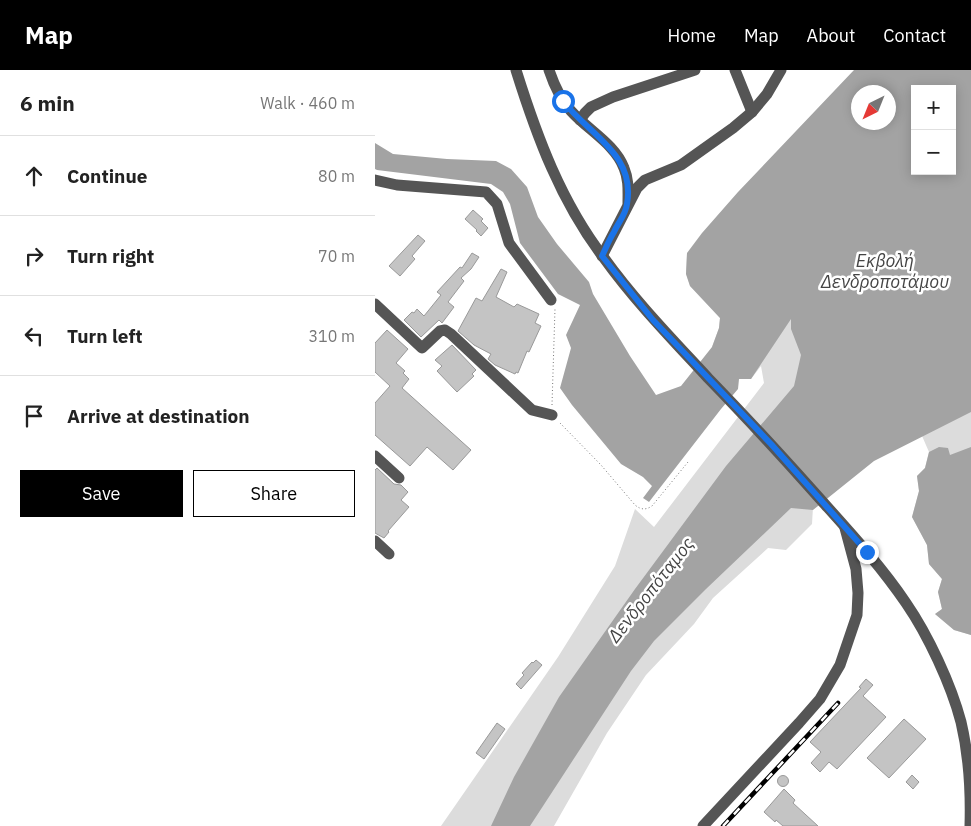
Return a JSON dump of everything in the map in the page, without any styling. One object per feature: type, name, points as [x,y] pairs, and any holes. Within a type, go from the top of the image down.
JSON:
[{"type":"street","points":[[516,70],[547,158],[561,191],[580,224],[602,256],[642,306],[845,526],[906,603],[928,640],[953,698],[961,722],[969,773],[970,826]]},
{"type":"street","points":[[549,70],[554,86],[563,101],[580,120],[606,143],[624,167],[627,179],[627,205]]},
{"type":"street","points":[[580,120],[591,107],[613,97],[695,70]]},
{"type":"street","points":[[735,70],[752,112]]},
{"type":"street","points":[[602,256],[637,188],[645,180],[681,165],[733,128],[752,112],[767,94],[781,70]]},
{"type":"street","points":[[375,180],[397,185],[486,192],[497,204],[509,243],[551,300]]},
{"type":"street","points":[[375,304],[422,348],[440,331],[445,330],[532,410],[552,416]]},
{"type":"street","points":[[375,456],[399,478]]},
{"type":"street","points":[[703,826],[820,699],[840,665],[857,615],[858,593],[856,569],[845,526]]},
{"type":"street","points":[[375,541],[389,554]]},
{"type":"path","points":[[551,300],[555,313],[552,416],[601,465],[635,505],[641,509],[649,508],[653,504],[687,462]]},
{"type":"shaded area","points":[[687,253],[971,339],[971,635],[954,630],[935,614],[942,609],[938,592],[942,579],[929,564],[927,545],[912,517],[919,491],[917,476],[925,468],[929,452],[919,429],[853,469],[813,507],[812,524],[786,550],[768,548],[713,598],[694,624],[646,675],[607,733],[554,826],[441,826],[558,657],[615,566],[635,509],[654,527],[764,383],[761,366],[751,379],[712,347],[719,328],[720,318],[690,286],[686,274]]},
{"type":"water","points":[[854,70],[971,70],[971,412],[874,461],[813,510],[791,508],[654,641],[631,671],[530,826],[491,826],[514,777],[559,697],[635,589],[726,466],[794,386],[801,355],[791,329],[791,319],[751,379],[739,379],[738,389],[649,502],[643,498],[652,486],[643,477],[621,464],[560,388],[571,348],[566,335],[580,305],[558,294],[520,243],[510,204],[503,192],[491,184],[377,170],[375,169],[375,143],[393,154],[496,161],[511,169],[527,187],[538,217],[557,244],[589,282],[593,294],[656,395],[681,386],[712,347],[719,328],[720,318],[690,286],[686,274],[687,253],[738,192]]},
{"type":"water","points":[[939,447],[948,448],[950,455],[971,447],[971,635],[954,630],[935,614],[942,609],[938,592],[942,579],[929,564],[927,545],[912,517],[919,491],[917,476],[925,468],[929,452]]},
{"type":"building","points":[[473,210],[483,219],[481,221],[488,228],[481,236],[465,219]]},
{"type":"building","points":[[418,235],[425,241],[412,256],[415,259],[400,276],[389,266]]},
{"type":"building","points":[[472,253],[479,257],[471,269],[461,278],[464,281],[448,302],[454,307],[442,323],[439,320],[421,337],[404,320],[417,309],[424,316],[441,295],[437,292],[460,267],[462,268]]},
{"type":"building","points":[[501,269],[507,272],[496,297],[514,307],[517,304],[539,314],[535,323],[541,326],[529,352],[527,351],[518,373],[516,372],[515,374],[495,365],[488,359],[491,354],[474,345],[458,331],[476,298],[482,301]]},
{"type":"building","points":[[387,330],[408,349],[396,363],[405,371],[403,373],[409,379],[402,388],[471,450],[453,470],[427,447],[410,466],[375,435],[375,403],[390,386],[375,372],[375,343]]},
{"type":"building","points":[[452,345],[476,370],[472,374],[474,376],[457,392],[437,371],[442,366],[435,360]]},
{"type":"building","points":[[377,468],[394,484],[401,485],[408,492],[401,500],[409,507],[384,538],[375,533],[375,470]]},
{"type":"building","points":[[536,660],[542,665],[521,689],[516,684],[524,675],[522,673]]},
{"type":"building","points":[[866,679],[873,685],[863,696],[886,717],[837,769],[829,762],[820,772],[811,763],[821,752],[810,742],[861,688],[859,687]]},
{"type":"building","points":[[904,719],[926,739],[889,778],[867,758]]},
{"type":"building","points":[[497,723],[505,729],[484,759],[476,753]]},
{"type":"building","points":[[912,775],[919,782],[913,789],[906,782]]},
{"type":"building","points":[[781,776],[785,776],[788,781],[787,785],[781,786],[778,783],[778,779]]},
{"type":"building","points":[[784,789],[795,800],[793,803],[818,826],[783,826],[776,820],[775,822],[764,812]]},
{"type":"railway","points":[[723,826],[838,703]]},
{"type":"route","points":[[563,101],[571,112],[606,143],[624,167],[627,179],[627,205],[602,256],[653,320],[771,444],[867,552]]},
{"type":"water label","name":"Εκβολή Δενδροποτάμου","points":[[885,271]]},
{"type":"water label","name":"Δενδροπόταμος","points":[[651,590]]}]
